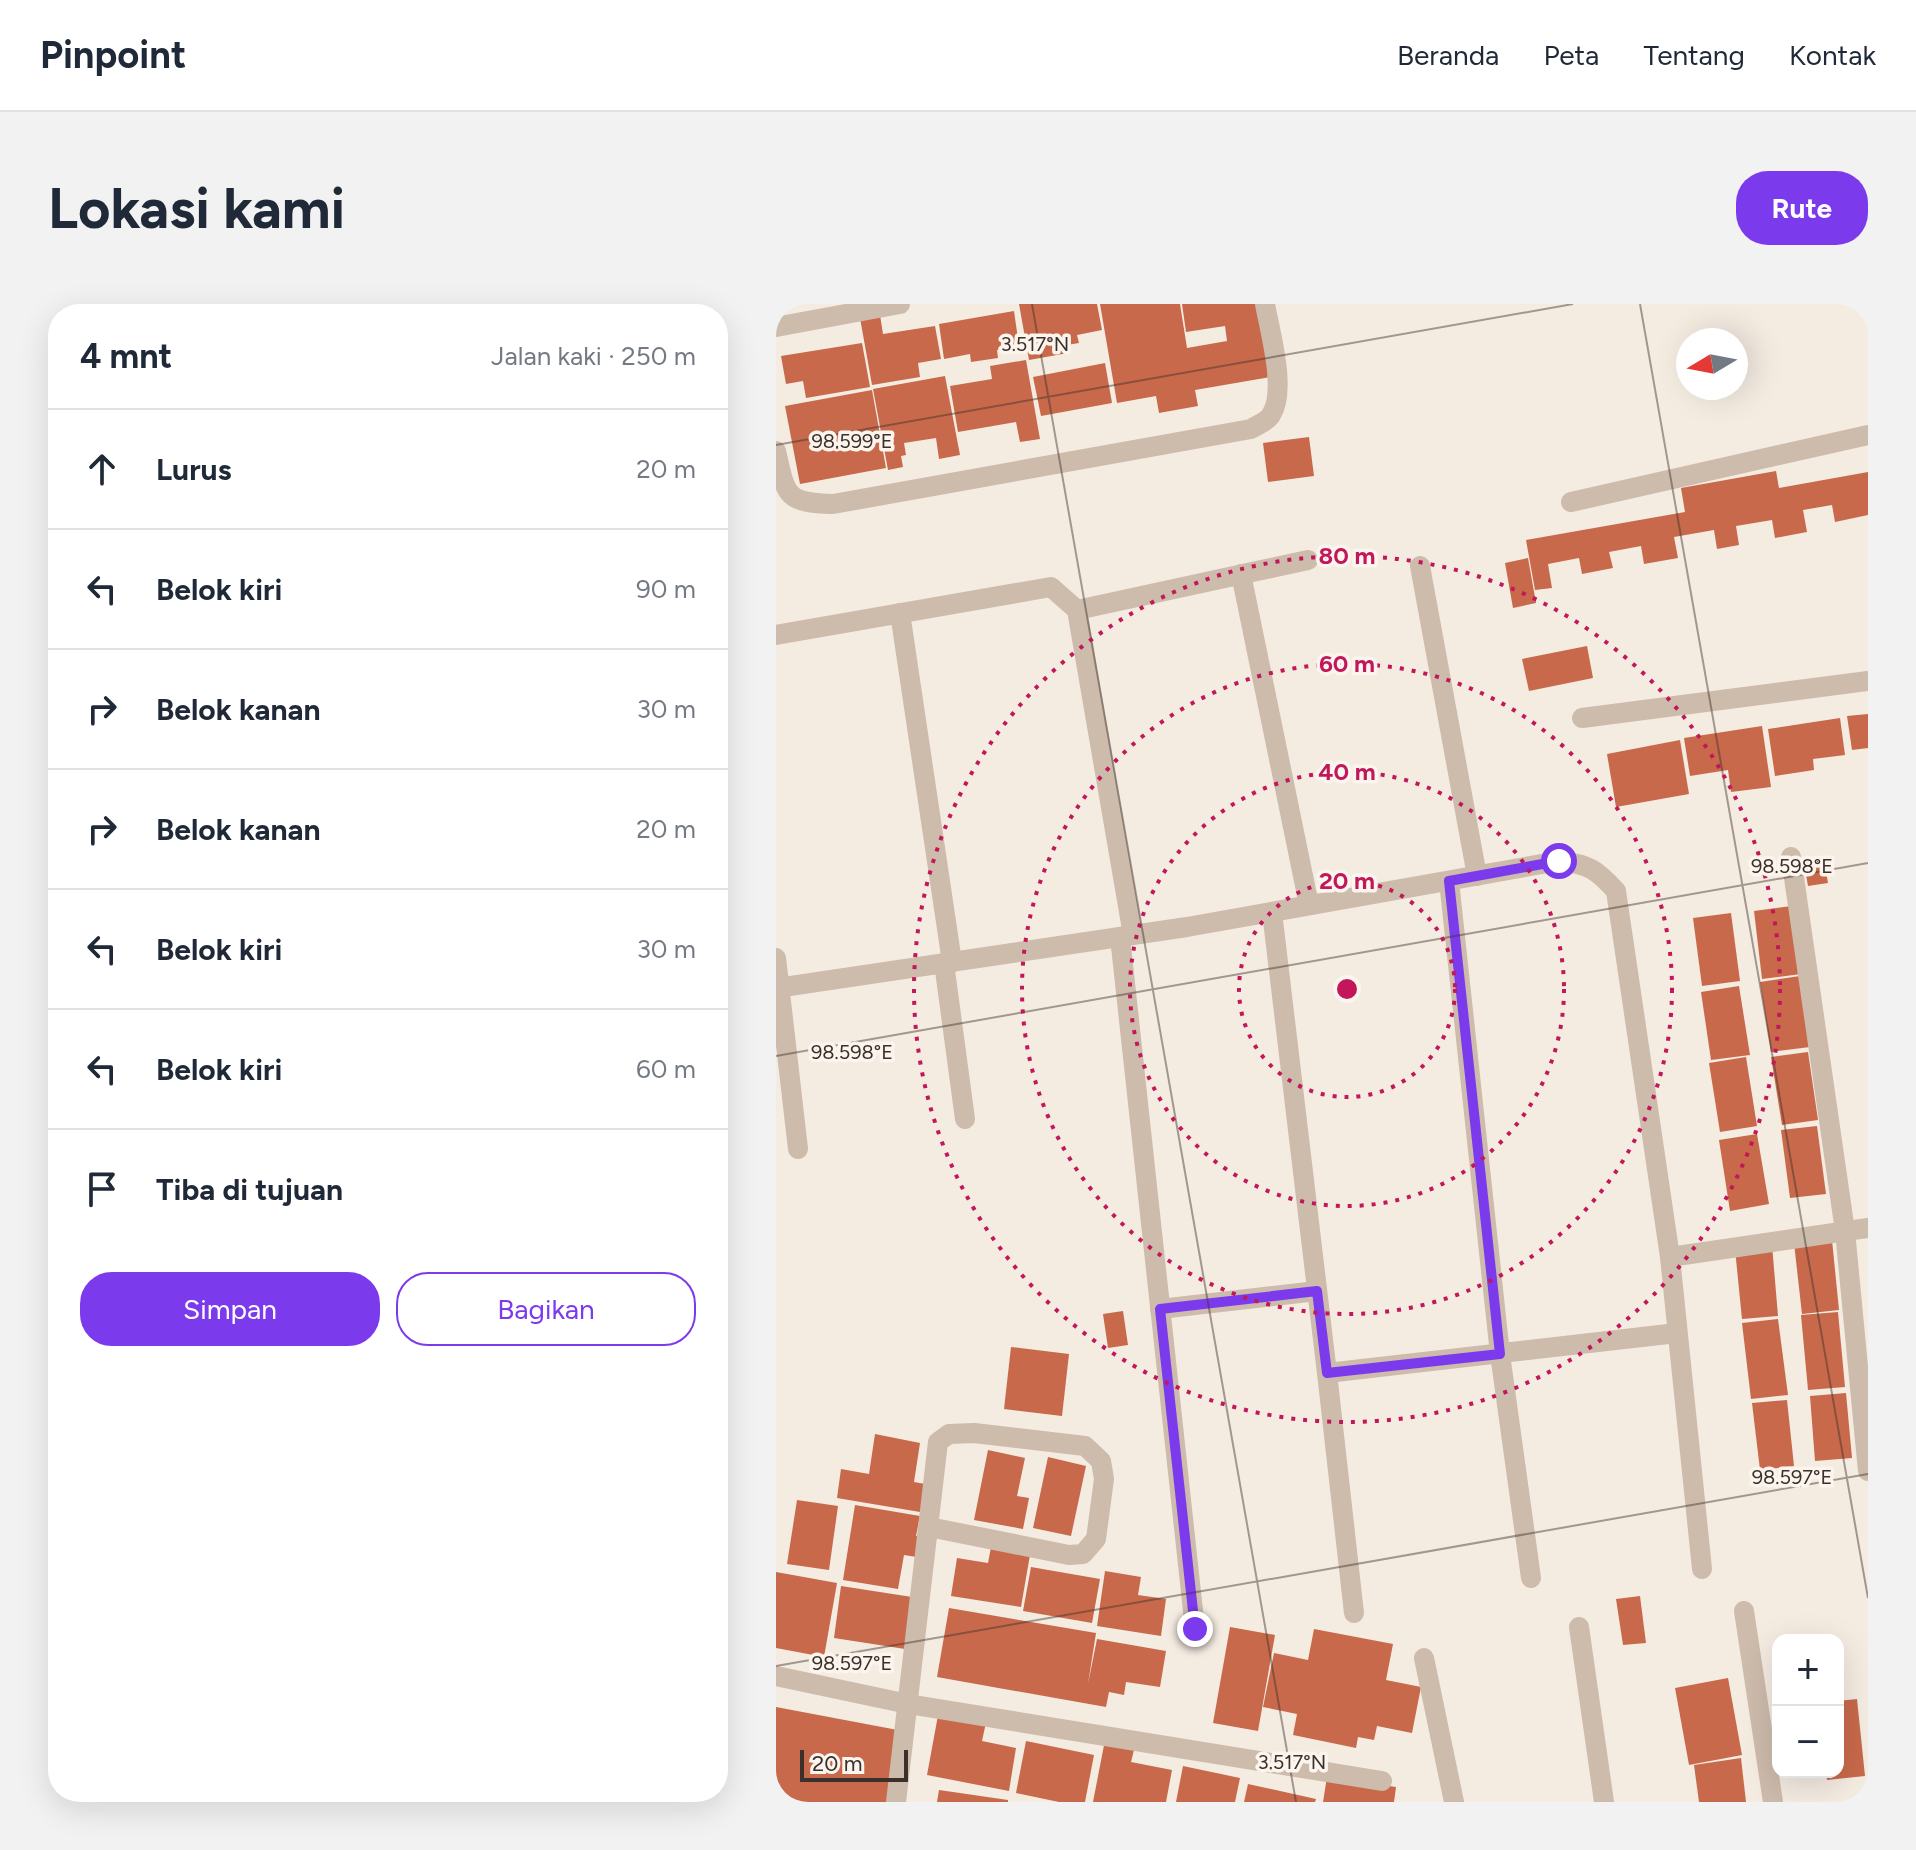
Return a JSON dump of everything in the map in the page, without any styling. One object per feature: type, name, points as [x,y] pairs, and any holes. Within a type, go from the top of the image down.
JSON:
[{"type":"street","points":[[776,327],[900,304]]},
{"type":"street","points":[[776,451],[784,489],[802,503],[833,504],[1251,429],[1270,418],[1276,405],[1278,381],[1265,304]]},
{"type":"street","points":[[1571,502],[1868,435]]},
{"type":"street","points":[[1077,610],[1308,560]]},
{"type":"street","points":[[1420,566],[1477,876]]},
{"type":"street","points":[[1241,574],[1309,905]]},
{"type":"street","points":[[776,635],[1051,587],[1077,610],[1126,936],[1160,1309],[1195,1629]]},
{"type":"street","points":[[900,613],[948,962],[965,1119]]},
{"type":"street","points":[[1582,718],[1868,681]]},
{"type":"street","points":[[1791,857],[1845,1231],[1868,1471]]},
{"type":"street","points":[[778,987],[1126,936],[1559,861],[1582,863],[1598,871],[1616,891],[1670,1257],[1702,1569]]},
{"type":"street","points":[[1449,881],[1500,1354],[1531,1578]]},
{"type":"street","points":[[1272,912],[1354,1613]]},
{"type":"street","points":[[776,958],[798,1149]]},
{"type":"street","points":[[1670,1257],[1868,1228]]},
{"type":"street","points":[[1160,1309],[1317,1291]]},
{"type":"street","points":[[1327,1373],[1677,1333]]},
{"type":"street","points":[[896,1802],[938,1442],[949,1434],[974,1433],[1085,1446],[1101,1461],[1104,1479],[1096,1539],[1083,1554],[1069,1555],[929,1527]]},
{"type":"street","points":[[1744,1611],[1773,1802]]},
{"type":"street","points":[[1579,1627],[1604,1802]]},
{"type":"street","points":[[1424,1658],[1454,1802]]},
{"type":"street","points":[[776,1676],[908,1704],[1382,1781]]},
{"type":"building","points":[[1019,304],[1097,304],[1102,330],[1077,335],[1079,343],[1067,345],[1068,353],[1029,360]]},
{"type":"building","points":[[1100,304],[1180,304],[1187,348],[1227,341],[1225,326],[1186,332],[1182,304],[1264,304],[1276,376],[1195,390],[1198,406],[1159,413],[1156,396],[1117,403]]},
{"type":"building","points":[[1014,311],[1019,346],[997,350],[998,358],[971,362],[970,354],[944,359],[939,324]]},
{"type":"building","points":[[880,315],[883,334],[935,326],[941,359],[918,363],[920,377],[872,385],[860,318]]},
{"type":"building","points":[[862,343],[870,387],[806,398],[803,381],[786,384],[781,356]]},
{"type":"building","points":[[1026,360],[1040,439],[1020,442],[1016,422],[958,432],[950,386],[992,379],[990,366]]},
{"type":"building","points":[[1105,363],[1112,403],[1041,416],[1033,377]]},
{"type":"building","points":[[945,376],[960,455],[939,459],[936,438],[904,443],[906,455],[901,456],[903,467],[888,470],[873,389]]},
{"type":"building","points":[[872,390],[886,468],[800,484],[785,406]]},
{"type":"building","points":[[1309,437],[1314,476],[1268,482],[1263,443]]},
{"type":"building","points":[[1776,471],[1779,488],[1868,472],[1868,515],[1835,522],[1832,505],[1803,510],[1807,532],[1775,538],[1772,520],[1736,526],[1739,545],[1717,549],[1714,530],[1674,537],[1678,558],[1644,564],[1641,546],[1609,552],[1613,568],[1582,574],[1579,558],[1548,564],[1552,588],[1535,590],[1526,540],[1685,512],[1681,488]]},
{"type":"building","points":[[1528,558],[1536,603],[1513,608],[1505,563]]},
{"type":"building","points":[[1587,646],[1593,678],[1529,691],[1522,659]]},
{"type":"building","points":[[1868,714],[1868,748],[1852,750],[1847,716]]},
{"type":"building","points":[[1840,718],[1845,755],[1813,759],[1814,770],[1775,776],[1768,729]]},
{"type":"building","points":[[1762,726],[1771,787],[1731,792],[1728,770],[1690,776],[1684,738]]},
{"type":"building","points":[[1680,740],[1689,794],[1616,807],[1607,754]]},
{"type":"building","points":[[1824,860],[1828,883],[1808,886],[1804,863]]},
{"type":"building","points":[[1792,906],[1801,974],[1762,979],[1754,911]]},
{"type":"building","points":[[1731,913],[1740,981],[1702,986],[1693,918]]},
{"type":"building","points":[[1800,976],[1810,1047],[1771,1052],[1760,982]]},
{"type":"building","points":[[1739,986],[1750,1055],[1711,1060],[1701,992]]},
{"type":"building","points":[[1808,1052],[1818,1120],[1782,1125],[1771,1057]]},
{"type":"building","points":[[1746,1057],[1757,1126],[1720,1132],[1709,1063]]},
{"type":"building","points":[[1817,1126],[1826,1194],[1790,1198],[1781,1130]]},
{"type":"building","points":[[1757,1134],[1769,1204],[1730,1211],[1719,1140]]},
{"type":"building","points":[[1832,1240],[1839,1310],[1802,1314],[1794,1243]]},
{"type":"building","points":[[1772,1245],[1778,1316],[1742,1319],[1735,1249]]},
{"type":"building","points":[[1123,1311],[1128,1345],[1108,1348],[1103,1314]]},
{"type":"building","points":[[1838,1312],[1845,1387],[1808,1390],[1801,1315]]},
{"type":"building","points":[[1778,1319],[1788,1395],[1751,1399],[1742,1323]]},
{"type":"building","points":[[1011,1347],[1069,1354],[1062,1416],[1004,1409]]},
{"type":"building","points":[[1846,1393],[1852,1458],[1815,1461],[1810,1396]]},
{"type":"building","points":[[1787,1400],[1794,1466],[1760,1470],[1752,1403]]},
{"type":"building","points":[[875,1434],[920,1443],[914,1482],[931,1485],[926,1513],[837,1498],[841,1469],[869,1474]]},
{"type":"building","points":[[988,1450],[1025,1458],[1017,1496],[1029,1498],[1023,1529],[974,1520]]},
{"type":"building","points":[[1048,1457],[1086,1466],[1071,1536],[1033,1528]]},
{"type":"building","points":[[797,1500],[838,1506],[829,1570],[787,1564]]},
{"type":"building","points":[[855,1505],[920,1516],[916,1536],[926,1537],[923,1558],[904,1555],[898,1589],[843,1580]]},
{"type":"building","points":[[992,1542],[1031,1549],[1021,1607],[951,1596],[957,1558],[988,1563]]},
{"type":"building","points":[[1031,1567],[1100,1579],[1092,1623],[1023,1611]]},
{"type":"building","points":[[1105,1571],[1141,1577],[1138,1595],[1166,1599],[1161,1636],[1097,1626]]},
{"type":"building","points":[[776,1572],[837,1583],[824,1657],[776,1648]]},
{"type":"building","points":[[841,1586],[912,1597],[905,1649],[834,1638]]},
{"type":"building","points":[[1640,1596],[1646,1643],[1623,1645],[1616,1599]]},
{"type":"building","points":[[949,1608],[1096,1633],[1088,1684],[1097,1639],[1166,1651],[1160,1687],[1126,1682],[1124,1695],[1109,1692],[1106,1707],[937,1677]]},
{"type":"building","points":[[1230,1627],[1275,1635],[1258,1731],[1213,1723]]},
{"type":"building","points":[[1314,1629],[1393,1644],[1386,1680],[1421,1687],[1412,1733],[1377,1726],[1374,1740],[1358,1737],[1356,1748],[1293,1735],[1297,1714],[1263,1707],[1274,1653],[1308,1660]]},
{"type":"building","points":[[1728,1678],[1742,1755],[1689,1765],[1675,1688]]},
{"type":"building","points":[[1857,1699],[1865,1776],[1827,1780],[1844,1778],[1844,1700]]},
{"type":"building","points":[[776,1707],[903,1731],[890,1802],[776,1802]]},
{"type":"building","points":[[939,1710],[987,1718],[982,1741],[1016,1748],[1009,1791],[927,1775]]},
{"type":"building","points":[[1105,1740],[1135,1746],[1131,1762],[1172,1770],[1166,1802],[1093,1802]]},
{"type":"building","points":[[1026,1741],[1094,1755],[1085,1802],[1059,1802],[1016,1793]]},
{"type":"building","points":[[1741,1758],[1746,1802],[1699,1802],[1694,1765]]},
{"type":"building","points":[[1183,1766],[1240,1778],[1235,1802],[1176,1802]]},
{"type":"building","points":[[1327,1777],[1396,1787],[1394,1802],[1323,1802]]},
{"type":"building","points":[[1248,1784],[1316,1799],[1315,1802],[1244,1802]]},
{"type":"building","points":[[939,1790],[1008,1800],[1008,1802],[937,1802]]},
{"type":"route","points":[[1195,1629],[1160,1309],[1317,1291],[1327,1373],[1500,1354],[1449,881],[1559,861]]}]
